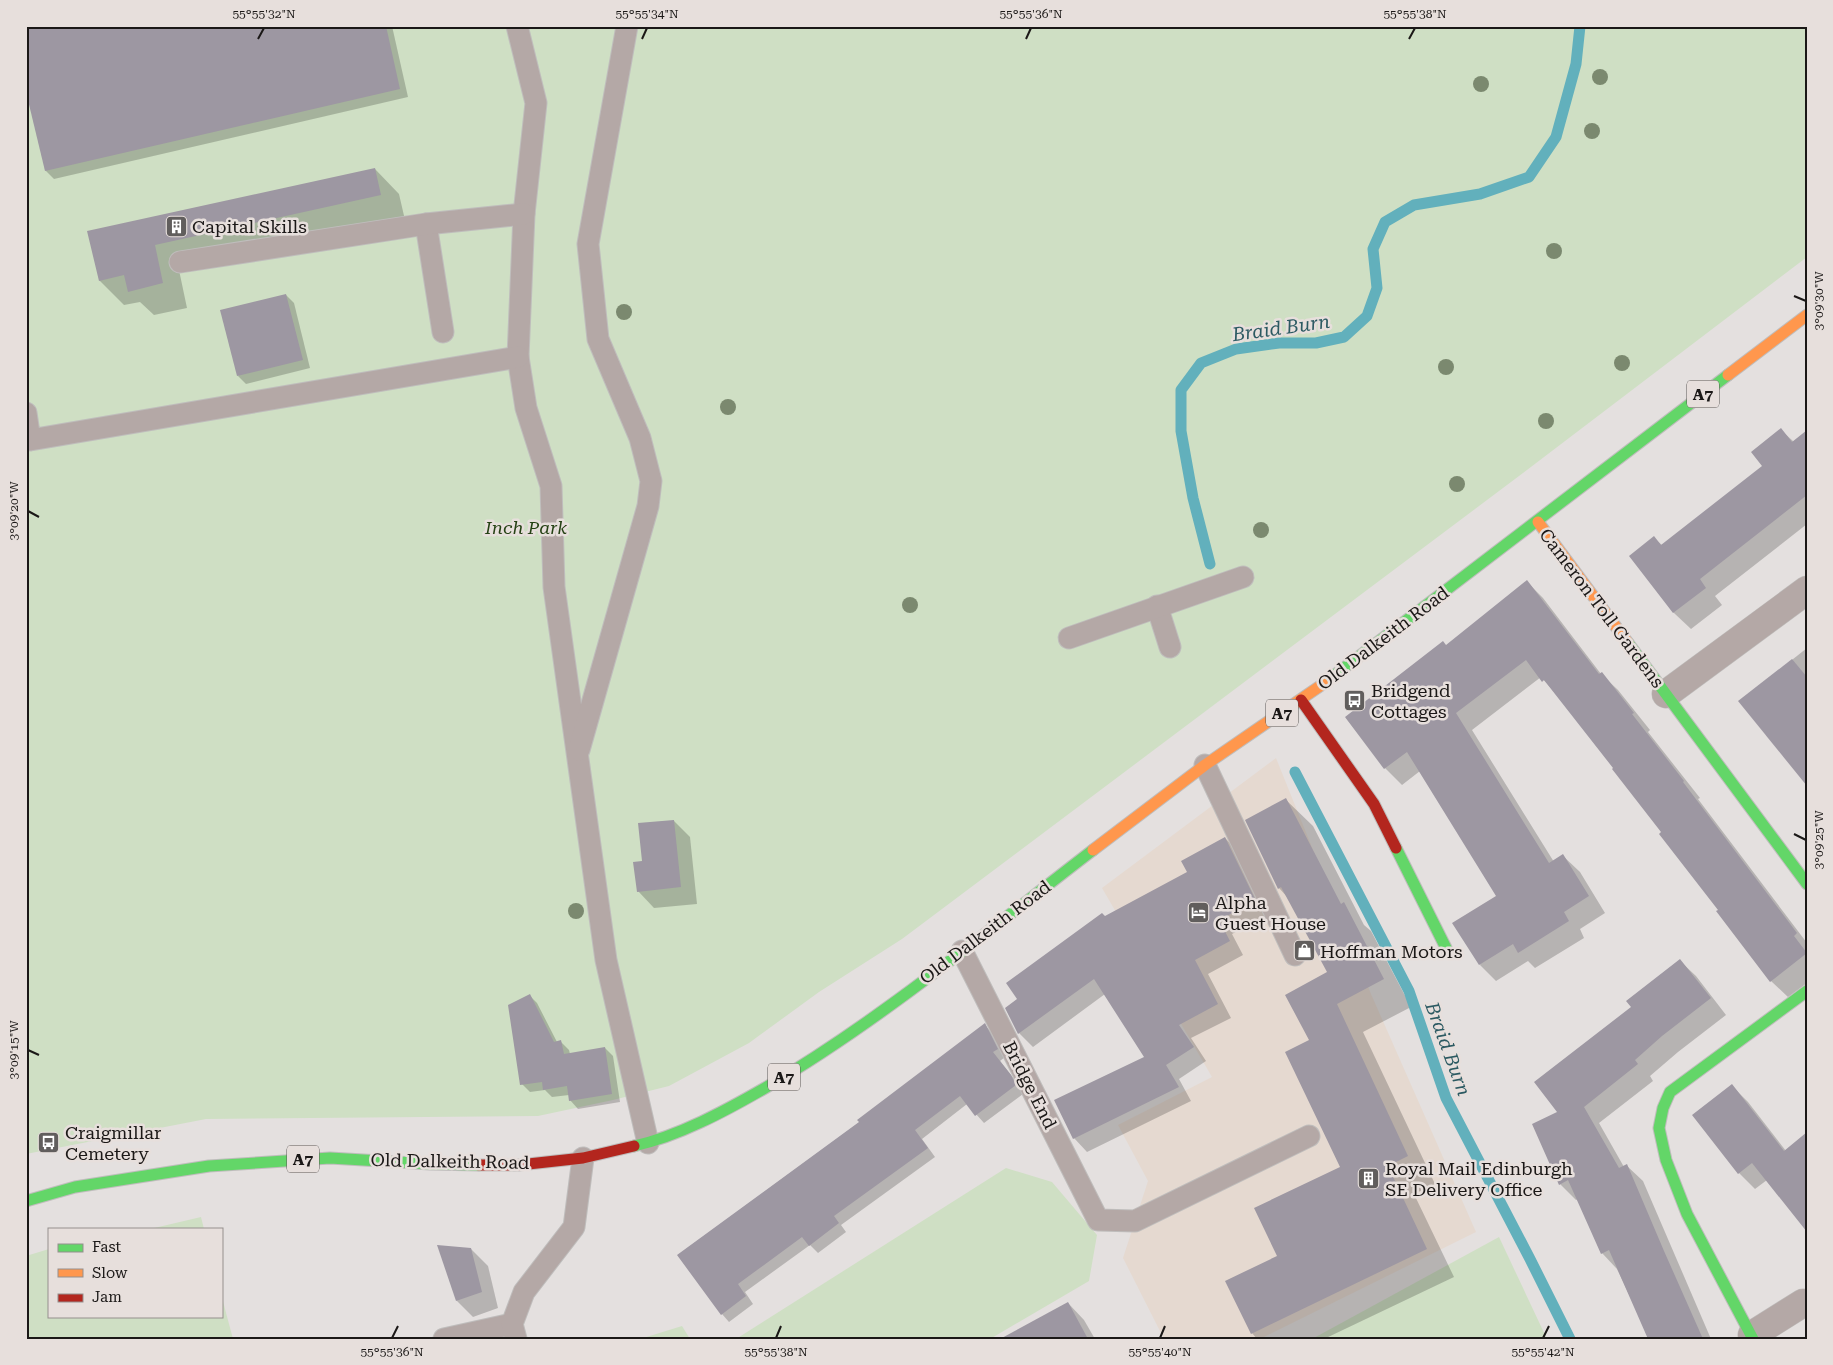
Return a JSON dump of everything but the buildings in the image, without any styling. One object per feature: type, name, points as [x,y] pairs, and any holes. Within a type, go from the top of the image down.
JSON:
[{"type":"main road","name":"Old Dalkeith Road","points":[[26,1202],[75,1187],[209,1166],[330,1158],[430,1164],[519,1166],[584,1158],[648,1142],[721,1113],[802,1066],[894,1002],[1206,765],[1301,700],[1538,522],[1807,315]]},
{"type":"main road","name":"Cameron Toll Gardens","points":[[1538,522],[1807,884]]},
{"type":"main road","points":[[1301,700],[1374,804],[1448,952]]},
{"type":"main road","points":[[1752,1337],[1688,1214],[1666,1160],[1659,1128],[1663,1108],[1670,1092],[1807,991]]},
{"type":"street","name":"Cameron Toll Gardens","points":[[1666,694],[1807,590]]},
{"type":"street","points":[[1752,1337],[1803,1303]]},
{"type":"lane","points":[[517,26],[536,103],[524,214],[518,357],[526,408],[551,486],[554,587],[606,960],[648,1142]]},
{"type":"lane","points":[[577,757],[648,506],[651,481],[640,438],[598,339],[588,244],[628,26]]},
{"type":"lane","points":[[180,262],[426,224],[524,214]]},
{"type":"lane","points":[[426,224],[443,332]]},
{"type":"lane","points":[[26,413],[30,440],[518,357]]},
{"type":"lane","points":[[1069,638],[1243,577]]},
{"type":"lane","points":[[1157,606],[1170,646]]},
{"type":"lane","points":[[1206,765],[1295,955]]},
{"type":"lane","name":"Bridge End","points":[[962,950],[1098,1220],[1135,1220],[1309,1136]]},
{"type":"lane","points":[[444,1339],[514,1331],[524,1292],[574,1226],[584,1158]]},
{"type":"shaded area","points":[[1276,758],[1371,994],[1476,1232],[1260,1339],[1164,1339],[1123,1258],[1148,1181],[1118,1125],[1212,1077],[1102,888]]},
{"type":"green space","name":"Inch Park","points":[[26,26],[1807,26],[1807,257],[1519,476],[902,939],[819,992],[749,1043],[669,1086],[538,1116],[206,1119],[26,1154]]},
{"type":"green space","points":[[1006,1168],[1052,1182],[1097,1235],[1089,1281],[990,1339],[736,1339]]},
{"type":"green space","points":[[201,1217],[204,1228],[154,1228]]},
{"type":"green space","points":[[1499,1237],[1547,1339],[1312,1339]]},
{"type":"green space","points":[[48,1249],[48,1318],[222,1318],[222,1298],[233,1339],[26,1339],[26,1256]]},
{"type":"green space","points":[[682,1326],[690,1339],[640,1339]]},
{"type":"waterway","name":"Braid Burn","points":[[1210,564],[1193,498],[1181,431],[1181,390],[1201,363],[1236,349],[1279,343],[1316,343],[1344,337],[1367,316],[1377,288],[1373,249],[1385,222],[1414,205],[1480,194],[1529,177],[1556,137],[1576,64],[1580,26]]},
{"type":"waterway","name":"Braid Burn","points":[[1295,772],[1409,991],[1446,1098],[1570,1339]]},
{"type":"traffic: fast","points":[[1323,684],[1728,375]]},
{"type":"traffic: fast","points":[[1628,643],[1807,884]]},
{"type":"traffic: fast","points":[[1396,848],[1448,952]]},
{"type":"traffic: fast","points":[[634,1146],[668,1136],[718,1114],[808,1062],[892,1004],[1093,850]]},
{"type":"traffic: fast","points":[[1753,1339],[1687,1214],[1666,1160],[1659,1128],[1663,1108],[1670,1092],[1807,991]]},
{"type":"traffic: fast","points":[[26,1201],[75,1187],[209,1166],[330,1158],[479,1165]]},
{"type":"traffic: slow","points":[[1728,375],[1807,315]]},
{"type":"traffic: slow","points":[[1538,522],[1628,643]]},
{"type":"traffic: slow","points":[[1093,850],[1205,765],[1323,684]]},
{"type":"traffic: jam","points":[[1301,700],[1374,804],[1396,848]]},
{"type":"traffic: jam","points":[[479,1165],[519,1165],[583,1158],[634,1146]]},
{"type":"place","name":"Capital Skills","points":[[176,226]]},
{"type":"place","name":"Bridgend Cottages","points":[[1355,700]]},
{"type":"place","name":"Alpha Guest House","points":[[1199,912]]},
{"type":"place","name":"Hoffman Motors","points":[[1304,951]]},
{"type":"place","name":"Craigmillar Cemetery","points":[[49,1142]]},
{"type":"place","name":"Royal Mail Edinburgh SE Delivery Office","points":[[1369,1178]]}]
